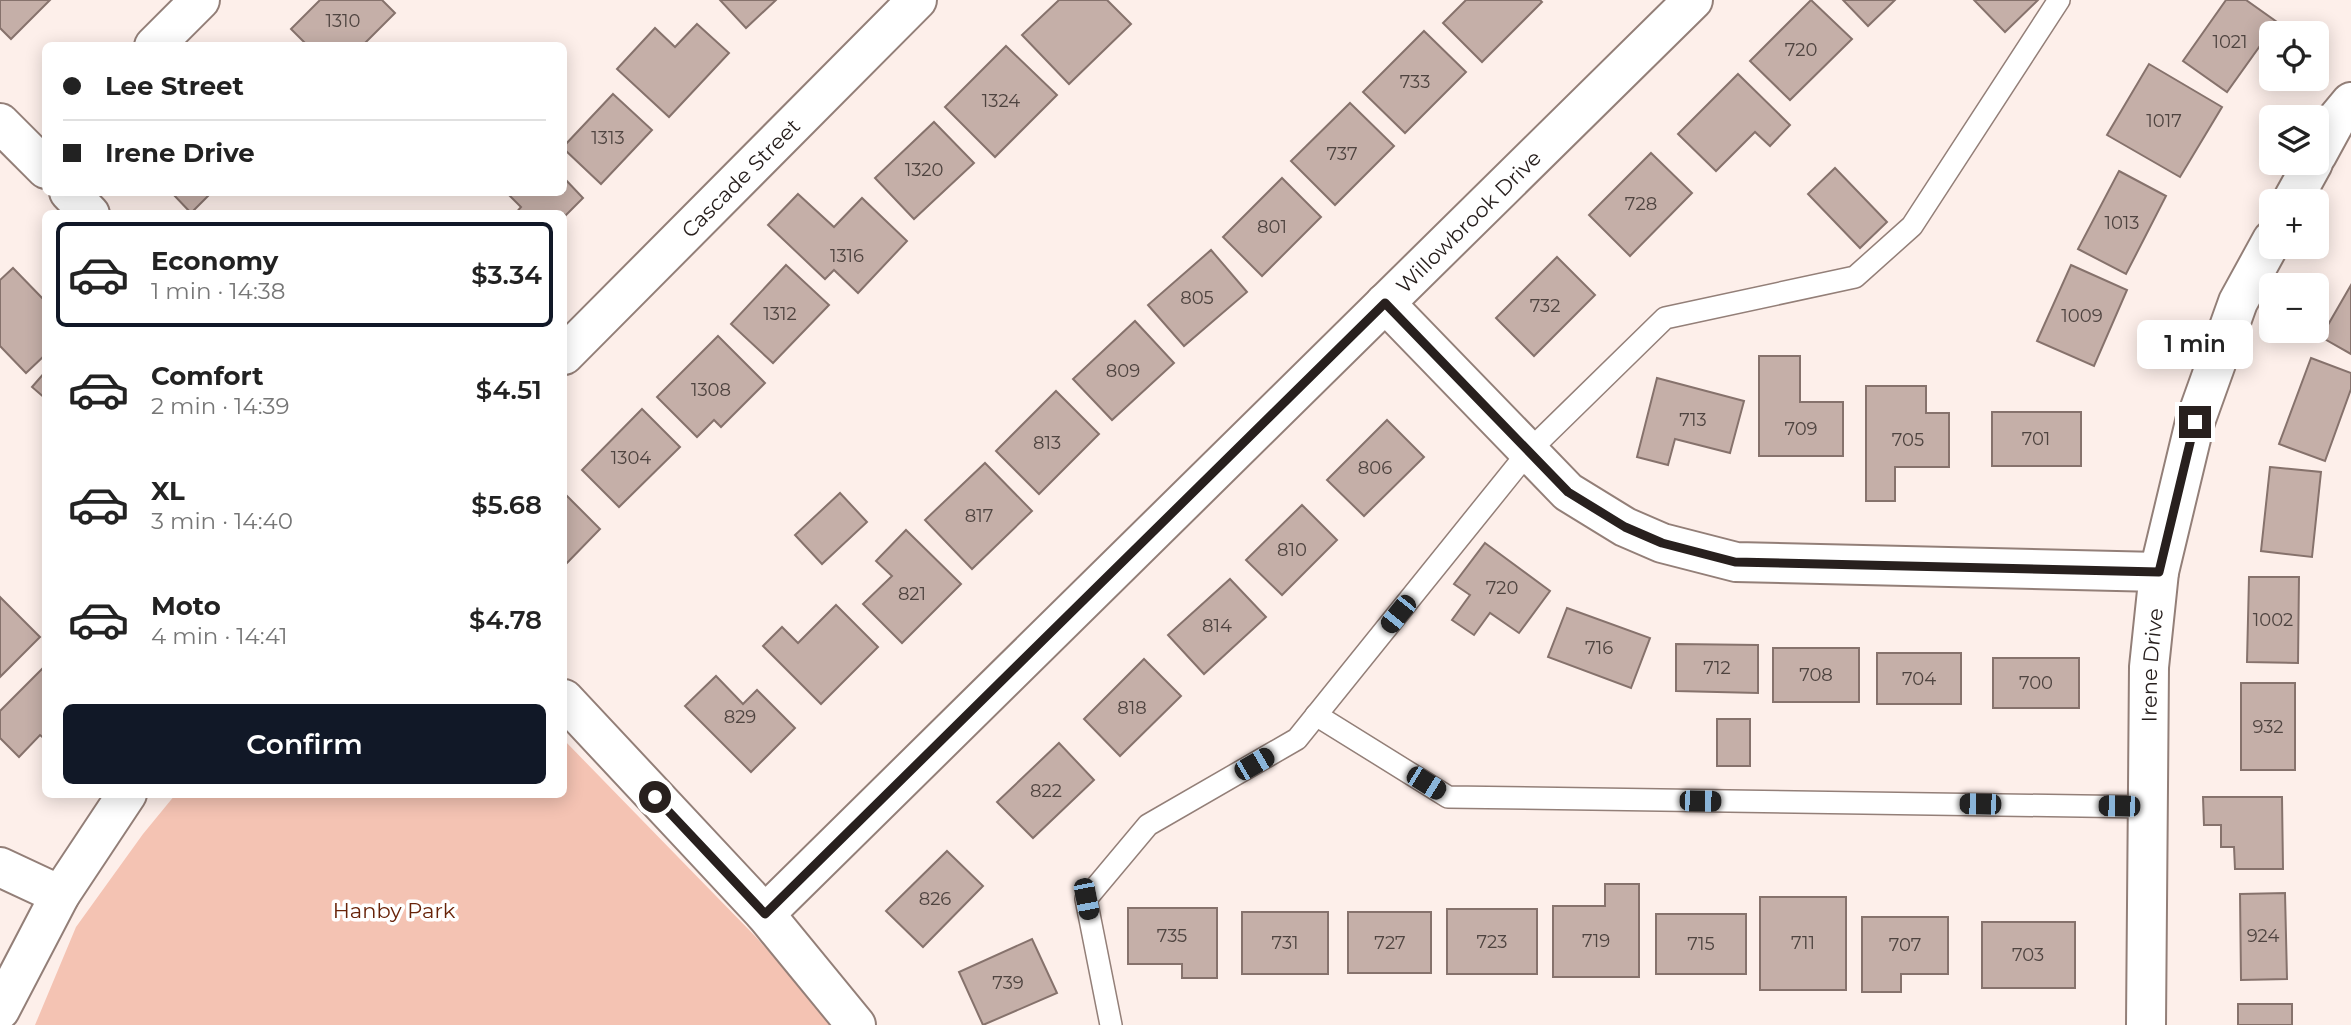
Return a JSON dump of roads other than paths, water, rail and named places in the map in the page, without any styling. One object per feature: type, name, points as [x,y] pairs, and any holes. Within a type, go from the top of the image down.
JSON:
[{"type":"street","points":[[158,42],[200,0]]},
{"type":"street","name":"Cascade Street","points":[[567,352],[917,0]]},
{"type":"street","name":"Willowbrook Drive","points":[[765,914],[1693,0]]},
{"type":"street","points":[[2329,133],[2351,102]]},
{"type":"street","points":[[0,123],[42,160]]},
{"type":"street","points":[[73,196],[86,210]]},
{"type":"street","name":"Irene Drive","points":[[2146,1025],[2148,667],[2159,572],[2195,422],[2238,302],[2262,259]]},
{"type":"street","points":[[1385,303],[1568,492],[1625,527],[1662,543],[1735,562],[2159,572]]},
{"type":"street","points":[[567,702],[765,914],[856,1025]]},
{"type":"street","points":[[0,1010],[61,895],[124,798]]},
{"type":"street","points":[[0,867],[61,895]]},
{"type":"lane","points":[[1111,1025],[1086,899],[1148,825],[1297,739],[1529,451],[1665,318],[1856,277],[1912,226],[2059,0]]},
{"type":"lane","points":[[1316,715],[1448,797],[2147,807]]},
{"type":"park label","name":"Hanby Park","points":[[394,910]]}]
